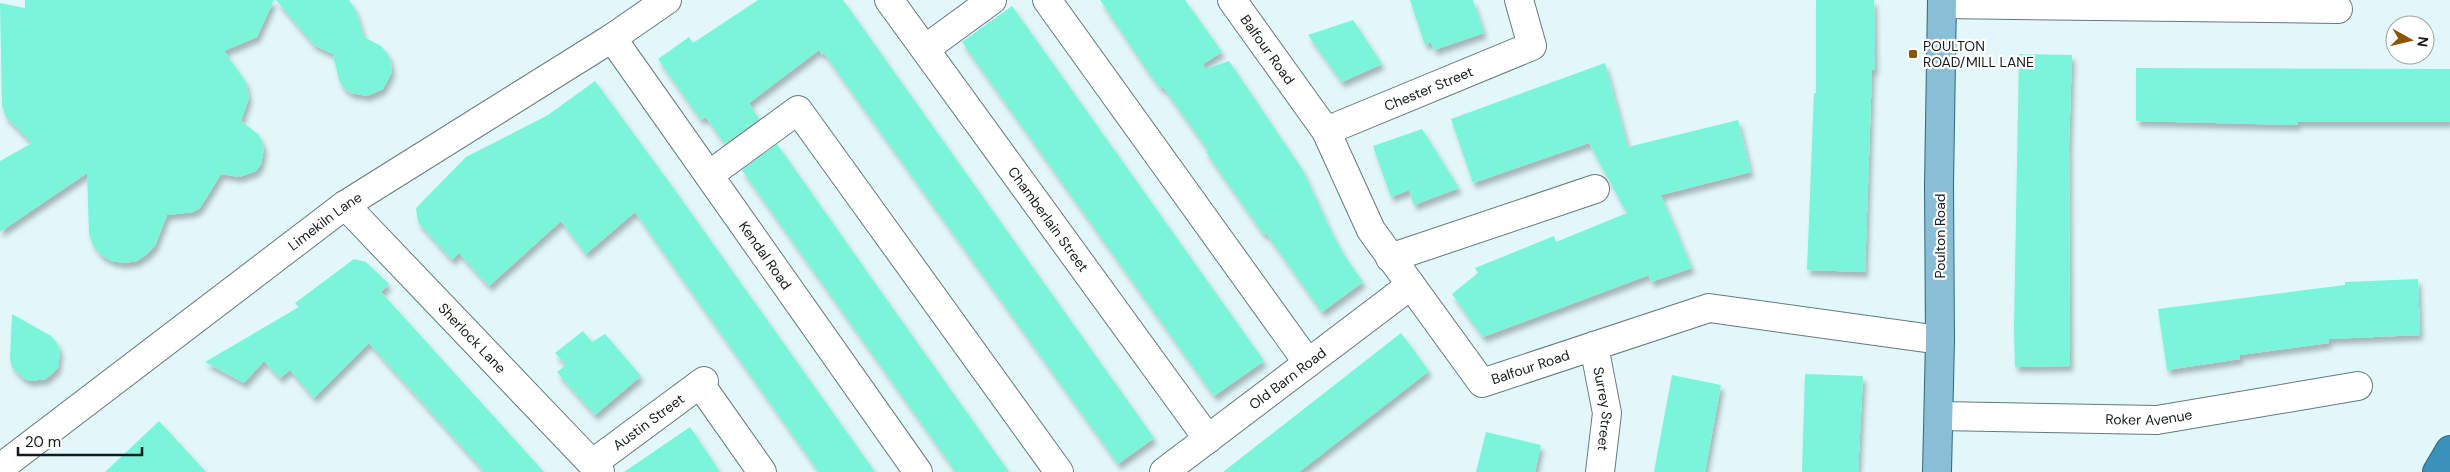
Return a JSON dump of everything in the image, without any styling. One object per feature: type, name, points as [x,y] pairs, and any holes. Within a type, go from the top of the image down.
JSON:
[{"type":"highway","points":[[2438,472],[2450,450]]},
{"type":"main road","name":"Poulton Road","points":[[1937,472],[1940,340],[1939,185],[1942,2]]},
{"type":"street","name":"Limekiln Lane","points":[[0,468],[344,205],[612,38],[666,0]]},
{"type":"street","name":"Chamberlain Street","points":[[889,0],[1208,439]]},
{"type":"street","points":[[924,49],[992,0]]},
{"type":"street","points":[[1047,0],[1308,363]]},
{"type":"street","name":"Balfour Road","points":[[1232,0],[1326,131],[1371,230],[1482,383],[1709,308],[1940,340]]},
{"type":"street","name":"Chester Street","points":[[1326,131],[1532,46],[1519,0]]},
{"type":"street","points":[[1942,2],[2338,9]]},
{"type":"street","name":"Kendal Road","points":[[612,38],[918,472]]},
{"type":"street","points":[[709,175],[798,110],[1059,472]]},
{"type":"street","points":[[1390,258],[1595,188]]},
{"type":"street","name":"Sherlock Lane","points":[[344,205],[596,467]]},
{"type":"street","name":"Old Barn Road","points":[[1164,472],[1411,285]]},
{"type":"street","name":"Surrey Street","points":[[1594,346],[1607,413],[1600,472]]},
{"type":"street","name":"Austin Street","points":[[596,467],[702,382],[762,472]]},
{"type":"street","name":"Roker Avenue","points":[[1939,416],[2157,420],[2358,386]]},
{"type":"building","points":[[25,0],[274,0],[257,37],[224,51],[246,82],[249,98],[241,121],[258,134],[262,141],[264,149],[261,164],[256,171],[239,177],[221,174],[200,208],[193,212],[167,215],[155,246],[137,261],[124,263],[112,261],[101,255],[93,245],[89,234],[87,173],[0,232],[0,161],[32,143],[6,117],[2,106],[0,3],[25,8]]},
{"type":"building","points":[[276,0],[349,0],[356,11],[364,37],[381,46],[388,54],[392,72],[383,89],[367,96],[351,93],[344,88],[339,80],[333,54],[314,45]]},
{"type":"building","points":[[758,0],[843,0],[1154,438],[1118,464],[824,53],[822,55],[819,50],[749,103],[759,119],[725,144],[706,117],[701,120],[658,59],[689,37],[693,43]]},
{"type":"building","points":[[1100,0],[1185,0],[1222,52],[1203,64],[1205,69],[1229,61],[1302,169],[1332,233],[1344,255],[1363,282],[1322,312],[1266,233],[1264,235],[1206,152],[1208,150],[1163,87],[1161,89],[1147,70]]},
{"type":"building","points":[[1410,0],[1473,0],[1484,33],[1434,50],[1431,42],[1425,45]]},
{"type":"building","points":[[1816,0],[1874,0],[1875,70],[1872,70],[1865,272],[1807,270],[1814,93],[1816,93]]},
{"type":"building","points":[[1012,6],[1264,361],[1214,396],[962,42]]},
{"type":"building","points":[[1353,20],[1382,64],[1342,82],[1308,35]]},
{"type":"building","points":[[2019,54],[2072,55],[2069,147],[2070,366],[2015,367],[2014,327]]},
{"type":"building","points":[[1605,63],[1628,147],[1738,120],[1751,172],[1661,195],[1692,268],[1651,282],[1649,275],[1483,337],[1452,294],[1478,273],[1475,268],[1554,236],[1556,242],[1627,213],[1589,143],[1473,183],[1451,119]]},
{"type":"building","points":[[2136,68],[2450,69],[2450,122],[2298,122],[2297,125],[2136,121]]},
{"type":"building","points":[[595,81],[875,472],[819,472],[635,212],[586,254],[561,221],[489,286],[459,253],[452,260],[418,222],[416,208],[466,157],[548,115]]},
{"type":"building","points":[[1422,129],[1459,188],[1414,205],[1409,190],[1391,197],[1373,146]]},
{"type":"building","points":[[777,144],[1009,472],[956,472],[742,170]]},
{"type":"building","points":[[354,259],[366,262],[389,284],[381,292],[544,472],[485,472],[369,343],[314,398],[290,370],[280,378],[264,361],[244,383],[205,362],[299,307],[295,303]]},
{"type":"building","points":[[2418,279],[2420,335],[2329,339],[2329,343],[2240,355],[2240,359],[2167,370],[2158,309],[2345,285],[2345,282]]},
{"type":"building","points":[[12,314],[51,336],[57,343],[60,351],[58,368],[46,379],[30,381],[23,378],[12,367],[10,359]]},
{"type":"building","points":[[583,331],[592,342],[605,334],[641,376],[595,415],[557,372],[566,365],[555,353]]},
{"type":"building","points":[[1401,333],[1429,371],[1299,472],[1223,472]]},
{"type":"building","points":[[1805,374],[1863,376],[1858,472],[1802,472]]},
{"type":"building","points":[[1672,375],[1721,385],[1705,472],[1654,472]]},
{"type":"building","points":[[159,421],[206,472],[105,472],[140,439]]},
{"type":"building","points":[[690,427],[720,472],[624,472]]},
{"type":"building","points":[[1486,432],[1541,445],[1535,472],[1476,472]]},
{"type":"place","name":"POULTON ROAD/MILL LANE","points":[[1913,54]]}]
